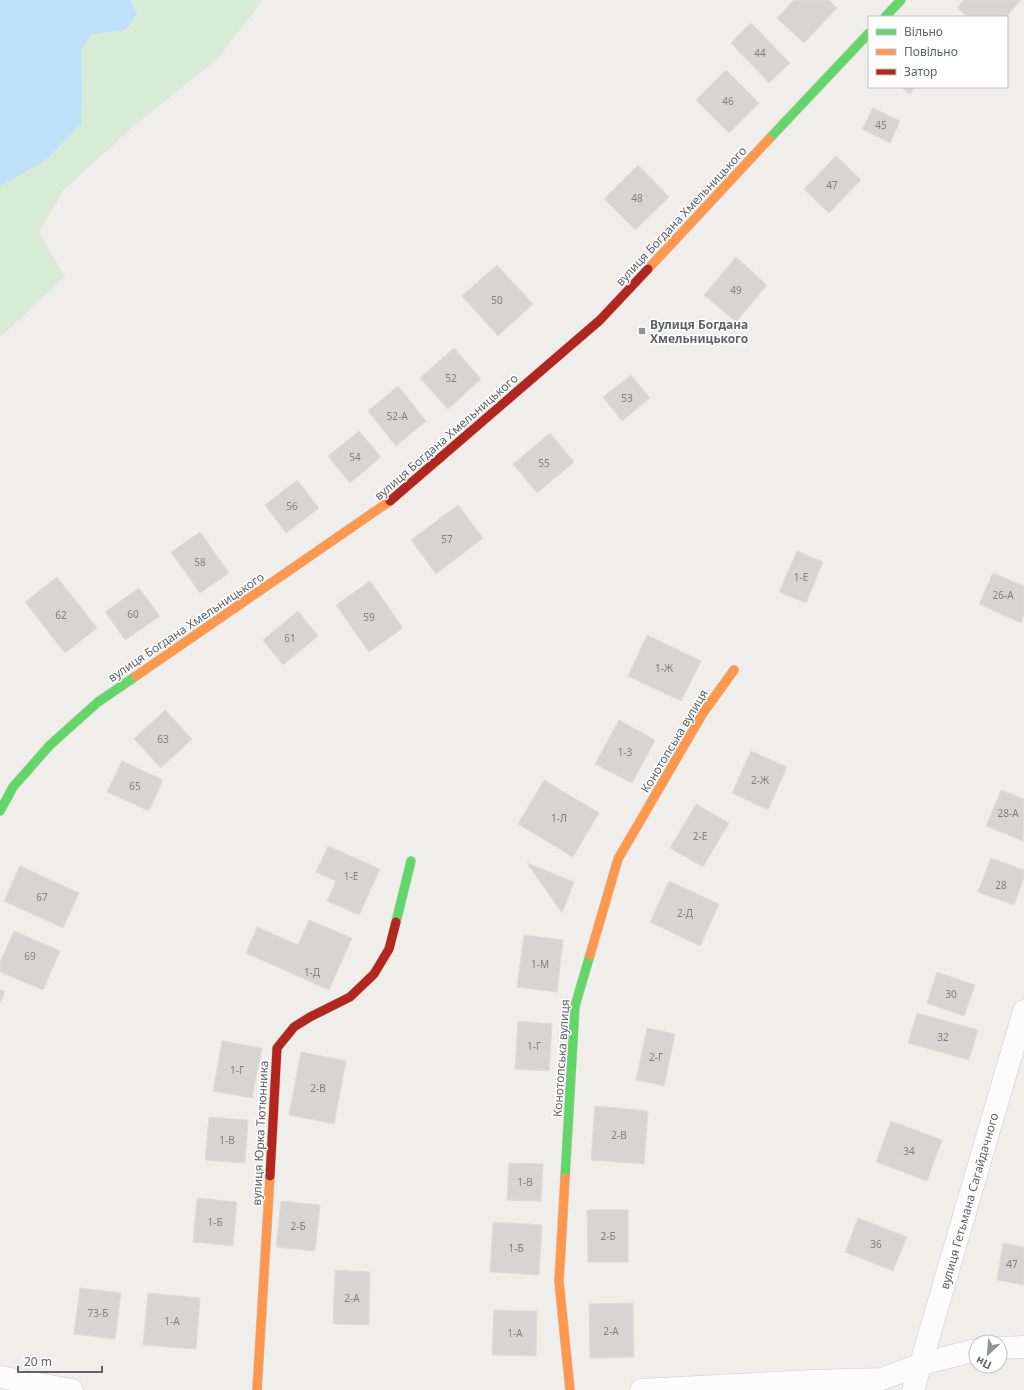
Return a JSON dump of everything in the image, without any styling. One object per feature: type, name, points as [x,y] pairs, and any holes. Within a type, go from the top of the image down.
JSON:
[{"type":"street","points":[[885,16],[900,0]]},
{"type":"street","name":"вулиця Богдана Хмельницького","points":[[0,811],[13,787],[50,745],[98,702],[384,506],[600,320],[868,35]]},
{"type":"street","name":"Конотопська вулиця","points":[[570,1390],[559,1282],[575,1006],[618,858],[703,713],[734,670]]},
{"type":"street","name":"вулиця Юрка Тютюнника","points":[[257,1390],[277,1048],[294,1027],[310,1017],[350,998],[374,974],[389,949],[411,861]]},
{"type":"street","name":"вулиця Гетьмана Сагайдачного","points":[[913,1390],[1024,1011]]},
{"type":"street","points":[[1008,1348],[1024,1347]]},
{"type":"street","points":[[641,1390],[811,1381],[882,1379],[921,1364],[968,1352]]},
{"type":"street","points":[[0,1377],[70,1390]]},
{"type":"green space","points":[[132,0],[263,0],[216,60],[129,130],[63,191],[39,232],[65,277],[0,337],[0,186],[46,160],[82,89],[81,50],[91,34],[126,30],[137,13]]},
{"type":"water","points":[[0,0],[131,0],[137,13],[126,30],[91,34],[81,50],[81,124],[46,160],[0,186]]},
{"type":"building","points":[[794,0],[829,0],[837,8],[804,43],[777,18]]},
{"type":"building","points":[[964,0],[1021,0],[1007,16],[967,16],[957,8]]},
{"type":"building","points":[[751,23],[790,63],[769,83],[731,43]]},
{"type":"building","points":[[726,70],[759,103],[729,133],[696,100]]},
{"type":"building","points":[[902,88],[915,88],[910,94]]},
{"type":"building","points":[[873,108],[900,121],[890,143],[862,129]]},
{"type":"building","points":[[836,156],[861,180],[829,213],[804,189]]},
{"type":"building","points":[[638,165],[669,197],[635,230],[604,199]]},
{"type":"building","points":[[736,257],[767,285],[736,322],[704,295]]},
{"type":"building","points":[[497,265],[533,304],[498,336],[462,296]]},
{"type":"building","points":[[454,348],[481,379],[448,409],[420,378]]},
{"type":"building","points":[[631,375],[650,398],[622,421],[603,397]]},
{"type":"building","points":[[398,386],[426,421],[396,446],[368,411]]},
{"type":"building","points":[[359,431],[381,457],[350,483],[328,456]]},
{"type":"building","points":[[550,433],[574,462],[537,493],[513,464]]},
{"type":"building","points":[[297,480],[319,508],[286,533],[265,505]]},
{"type":"building","points":[[458,505],[483,538],[436,574],[411,540]]},
{"type":"building","points":[[200,532],[229,573],[200,593],[171,552]]},
{"type":"building","points":[[797,551],[823,562],[806,603],[779,592]]},
{"type":"building","points":[[993,573],[1024,586],[1024,615],[1021,623],[979,604]]},
{"type":"building","points":[[57,577],[97,628],[65,653],[25,602]]},
{"type":"building","points":[[370,581],[403,628],[369,652],[336,605]]},
{"type":"building","points":[[139,588],[160,616],[125,640],[105,612]]},
{"type":"building","points":[[298,611],[318,636],[283,665],[263,640]]},
{"type":"building","points":[[647,635],[701,661],[681,701],[628,676]]},
{"type":"building","points":[[165,710],[192,739],[161,768],[134,739]]},
{"type":"building","points":[[619,720],[655,740],[632,783],[595,764]]},
{"type":"building","points":[[751,751],[787,767],[768,810],[732,793]]},
{"type":"building","points":[[122,761],[163,780],[149,811],[107,792]]},
{"type":"building","points":[[544,780],[599,813],[573,857],[518,824]]},
{"type":"building","points":[[1001,790],[1024,799],[1023,841],[986,826]]},
{"type":"building","points":[[696,804],[729,823],[703,867],[670,848]]},
{"type":"building","points":[[328,846],[380,869],[359,915],[327,901],[336,881],[316,872]]},
{"type":"building","points":[[991,858],[1024,870],[1024,878],[1014,905],[978,892]]},
{"type":"building","points":[[527,863],[574,882],[562,913]]},
{"type":"building","points":[[20,866],[79,893],[63,928],[4,901]]},
{"type":"building","points":[[669,881],[719,904],[700,946],[650,922]]},
{"type":"building","points":[[309,920],[352,938],[329,990],[246,953],[257,927],[298,945]]},
{"type":"building","points":[[14,931],[60,951],[43,990],[0,972],[0,962]]},
{"type":"building","points":[[524,935],[563,940],[557,992],[517,987]]},
{"type":"building","points":[[937,972],[975,985],[964,1016],[927,1003]]},
{"type":"building","points":[[0,989],[5,992],[0,1003]]},
{"type":"building","points":[[917,1013],[978,1030],[969,1060],[908,1043]]},
{"type":"building","points":[[518,1021],[552,1024],[549,1071],[515,1069]]},
{"type":"building","points":[[647,1028],[675,1034],[664,1086],[636,1080]]},
{"type":"building","points":[[222,1041],[262,1048],[252,1098],[213,1091]]},
{"type":"building","points":[[301,1052],[346,1061],[334,1124],[289,1115]]},
{"type":"building","points":[[595,1106],[648,1111],[644,1164],[591,1160]]},
{"type":"building","points":[[209,1117],[248,1120],[245,1163],[205,1160]]},
{"type":"building","points":[[891,1121],[942,1140],[927,1181],[876,1162]]},
{"type":"building","points":[[509,1163],[543,1164],[541,1201],[507,1200]]},
{"type":"building","points":[[197,1198],[237,1202],[233,1246],[193,1242]]},
{"type":"building","points":[[281,1201],[320,1205],[315,1251],[276,1247]]},
{"type":"building","points":[[587,1210],[628,1210],[628,1262],[588,1262]]},
{"type":"building","points":[[858,1218],[907,1237],[893,1271],[845,1252]]},
{"type":"building","points":[[493,1222],[542,1225],[539,1275],[490,1272]]},
{"type":"building","points":[[1003,1243],[1024,1247],[1024,1285],[997,1280]]},
{"type":"building","points":[[335,1270],[370,1272],[369,1325],[333,1324]]},
{"type":"building","points":[[80,1288],[121,1293],[115,1339],[74,1334]]},
{"type":"building","points":[[148,1293],[200,1298],[196,1349],[143,1345]]},
{"type":"building","points":[[633,1303],[634,1357],[590,1358],[589,1304]]},
{"type":"building","points":[[494,1310],[537,1311],[536,1356],[492,1355]]},
{"type":"traffic: fast","points":[[886,16],[901,0]]},
{"type":"traffic: fast","points":[[769,139],[868,34]]},
{"type":"traffic: fast","points":[[0,811],[13,787],[50,745],[98,702],[136,676]]},
{"type":"traffic: fast","points":[[396,922],[411,861]]},
{"type":"traffic: fast","points":[[565,1178],[575,1006],[590,955]]},
{"type":"traffic: slow","points":[[648,269],[769,139]]},
{"type":"traffic: slow","points":[[136,676],[390,501]]},
{"type":"traffic: slow","points":[[590,955],[618,859],[703,713],[734,670]]},
{"type":"traffic: slow","points":[[257,1390],[270,1176]]},
{"type":"traffic: slow","points":[[565,1178],[559,1281],[570,1390]]},
{"type":"traffic: jam","points":[[390,501],[600,320],[648,269]]},
{"type":"traffic: jam","points":[[270,1176],[277,1048],[294,1027],[310,1017],[350,997],[374,974],[389,949],[396,922]]},
{"type":"place","name":"Вулиця Богдана Хмельницького","points":[[642,331]]}]
